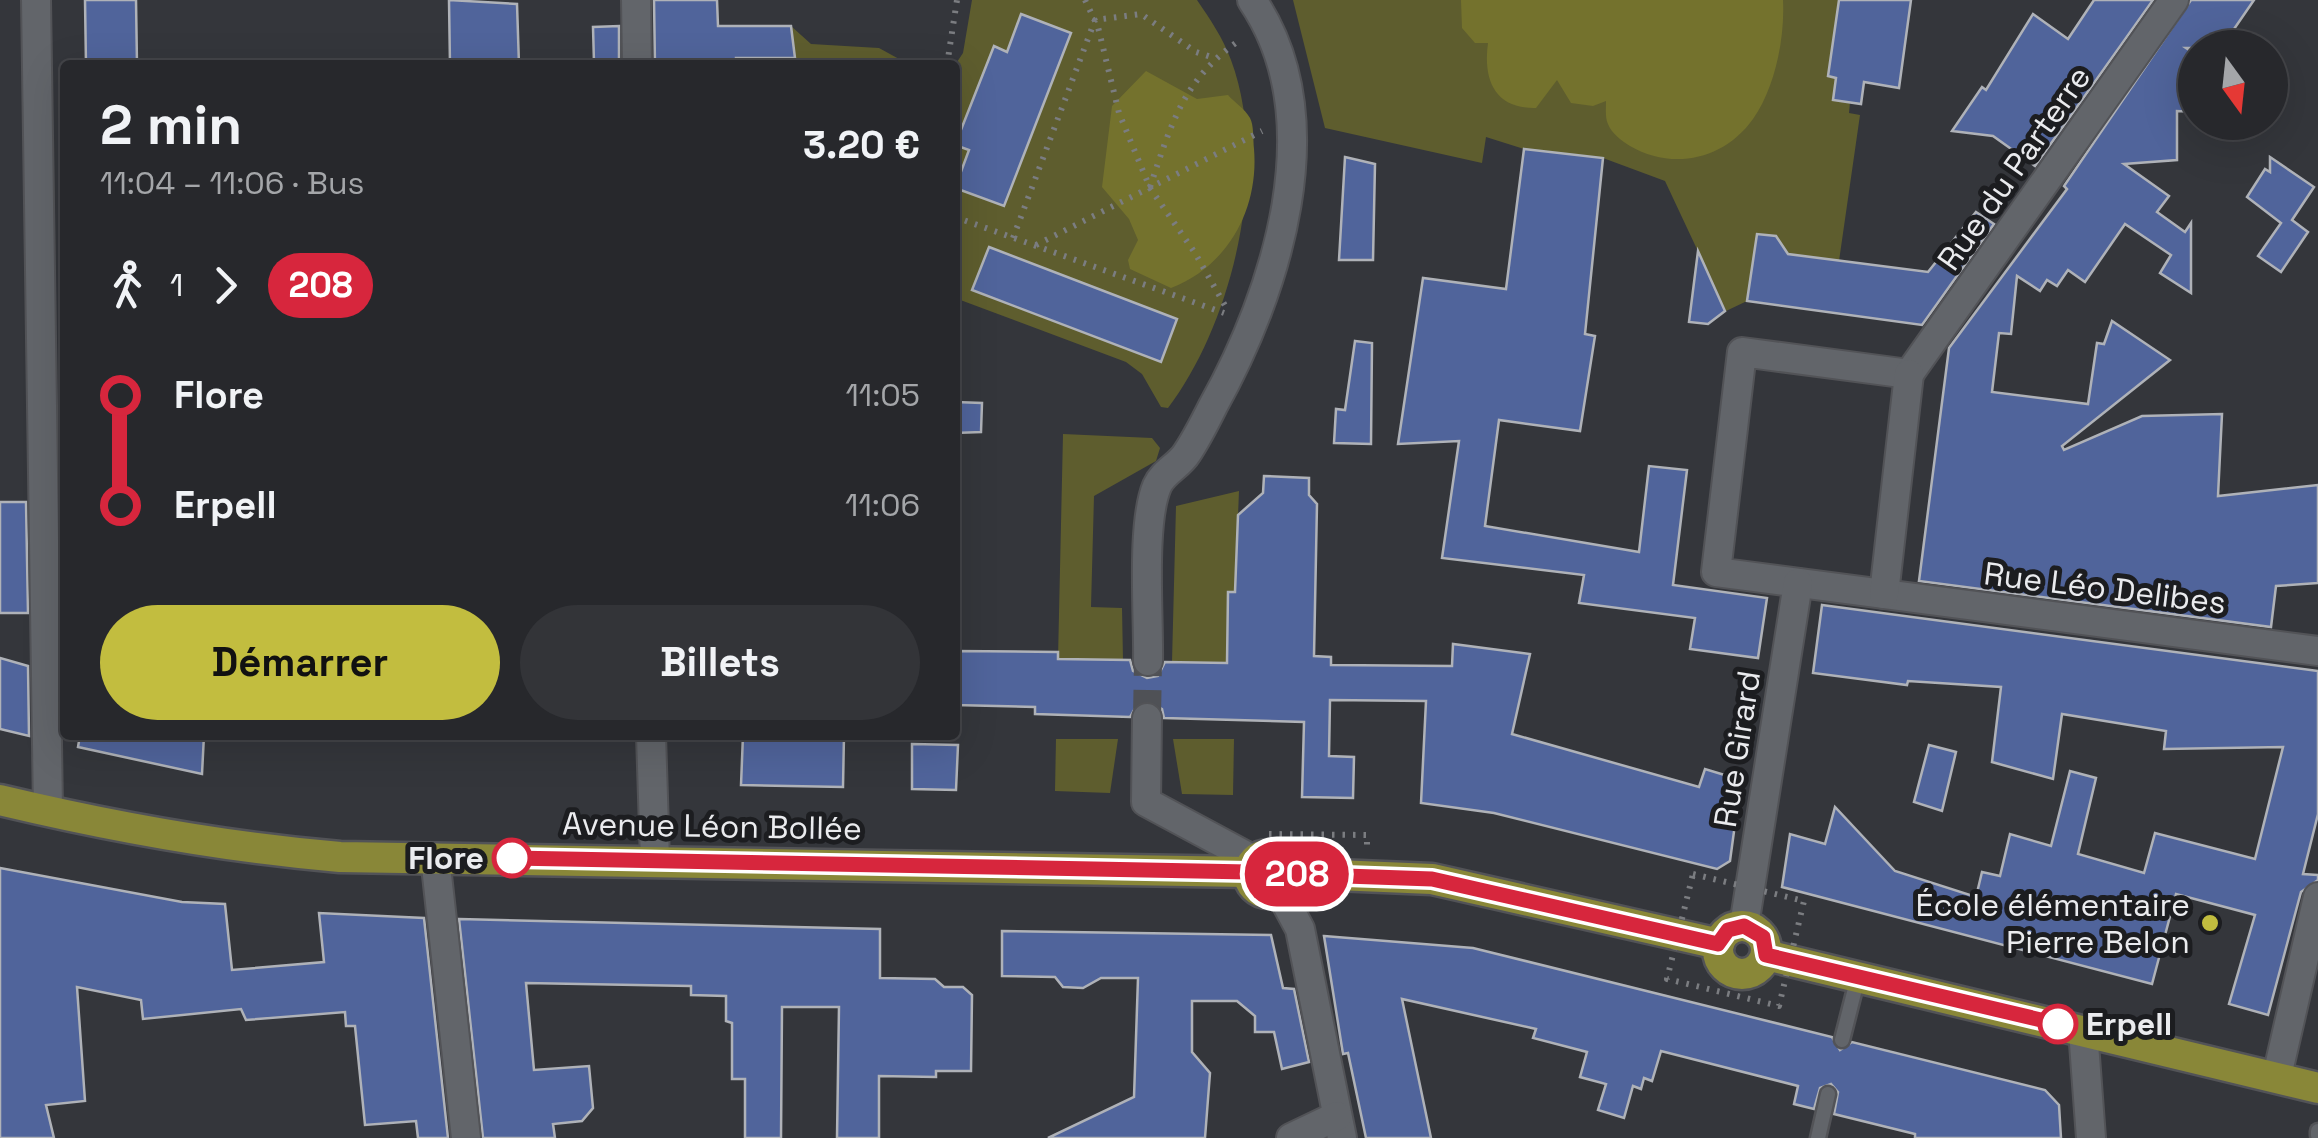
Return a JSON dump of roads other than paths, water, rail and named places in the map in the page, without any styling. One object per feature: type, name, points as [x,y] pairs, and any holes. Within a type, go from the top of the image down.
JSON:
[{"type":"main road","name":"Avenue Léon Bollée","points":[[0,800],[245,849],[340,857],[1252,866],[1252,884],[1261,892],[1284,882],[1432,879],[1718,944]]},
{"type":"main road","points":[[1744,926],[1763,937],[1766,955],[1753,972],[1736,974],[1723,966],[1718,944],[1728,930],[1744,926]]},
{"type":"main road","points":[[1766,955],[2318,1088]]},
{"type":"street","points":[[36,0],[48,812]]},
{"type":"street","points":[[636,0],[637,60]]},
{"type":"street","name":"Rue du Parterre","points":[[1909,374],[2174,0]]},
{"type":"street","points":[[1148,661],[1150,524],[1156,490],[1188,452],[1254,324],[1277,244],[1290,175],[1290,117],[1275,45],[1258,12]]},
{"type":"street","name":"Rue Léo Delibes","points":[[1909,374],[1742,352],[1716,572],[2318,651]]},
{"type":"street","points":[[1884,594],[1909,374]]},
{"type":"street","name":"Rue Girard","points":[[1744,926],[1798,583]]},
{"type":"street","points":[[1147,718],[1146,802],[1252,866]]},
{"type":"street","points":[[651,740],[654,860]]},
{"type":"street","points":[[435,858],[466,1138]]},
{"type":"street","points":[[1284,882],[1300,930],[1340,1127],[1291,1138]]},
{"type":"street","points":[[2277,1076],[2318,898]]},
{"type":"street","points":[[2083,1030],[2091,1138]]},
{"type":"lane","points":[[1842,1040],[1858,977]]},
{"type":"lane","points":[[1818,1138],[1828,1094]]},
{"type":"tunnel","points":[[1147,718],[1148,661]]},
{"type":"place","name":"Flore","points":[[512,858]]},
{"type":"place","name":"École élémentaire Pierre Belon","points":[[2210,923]]},
{"type":"place","name":"Erpell","points":[[2058,1024]]}]
